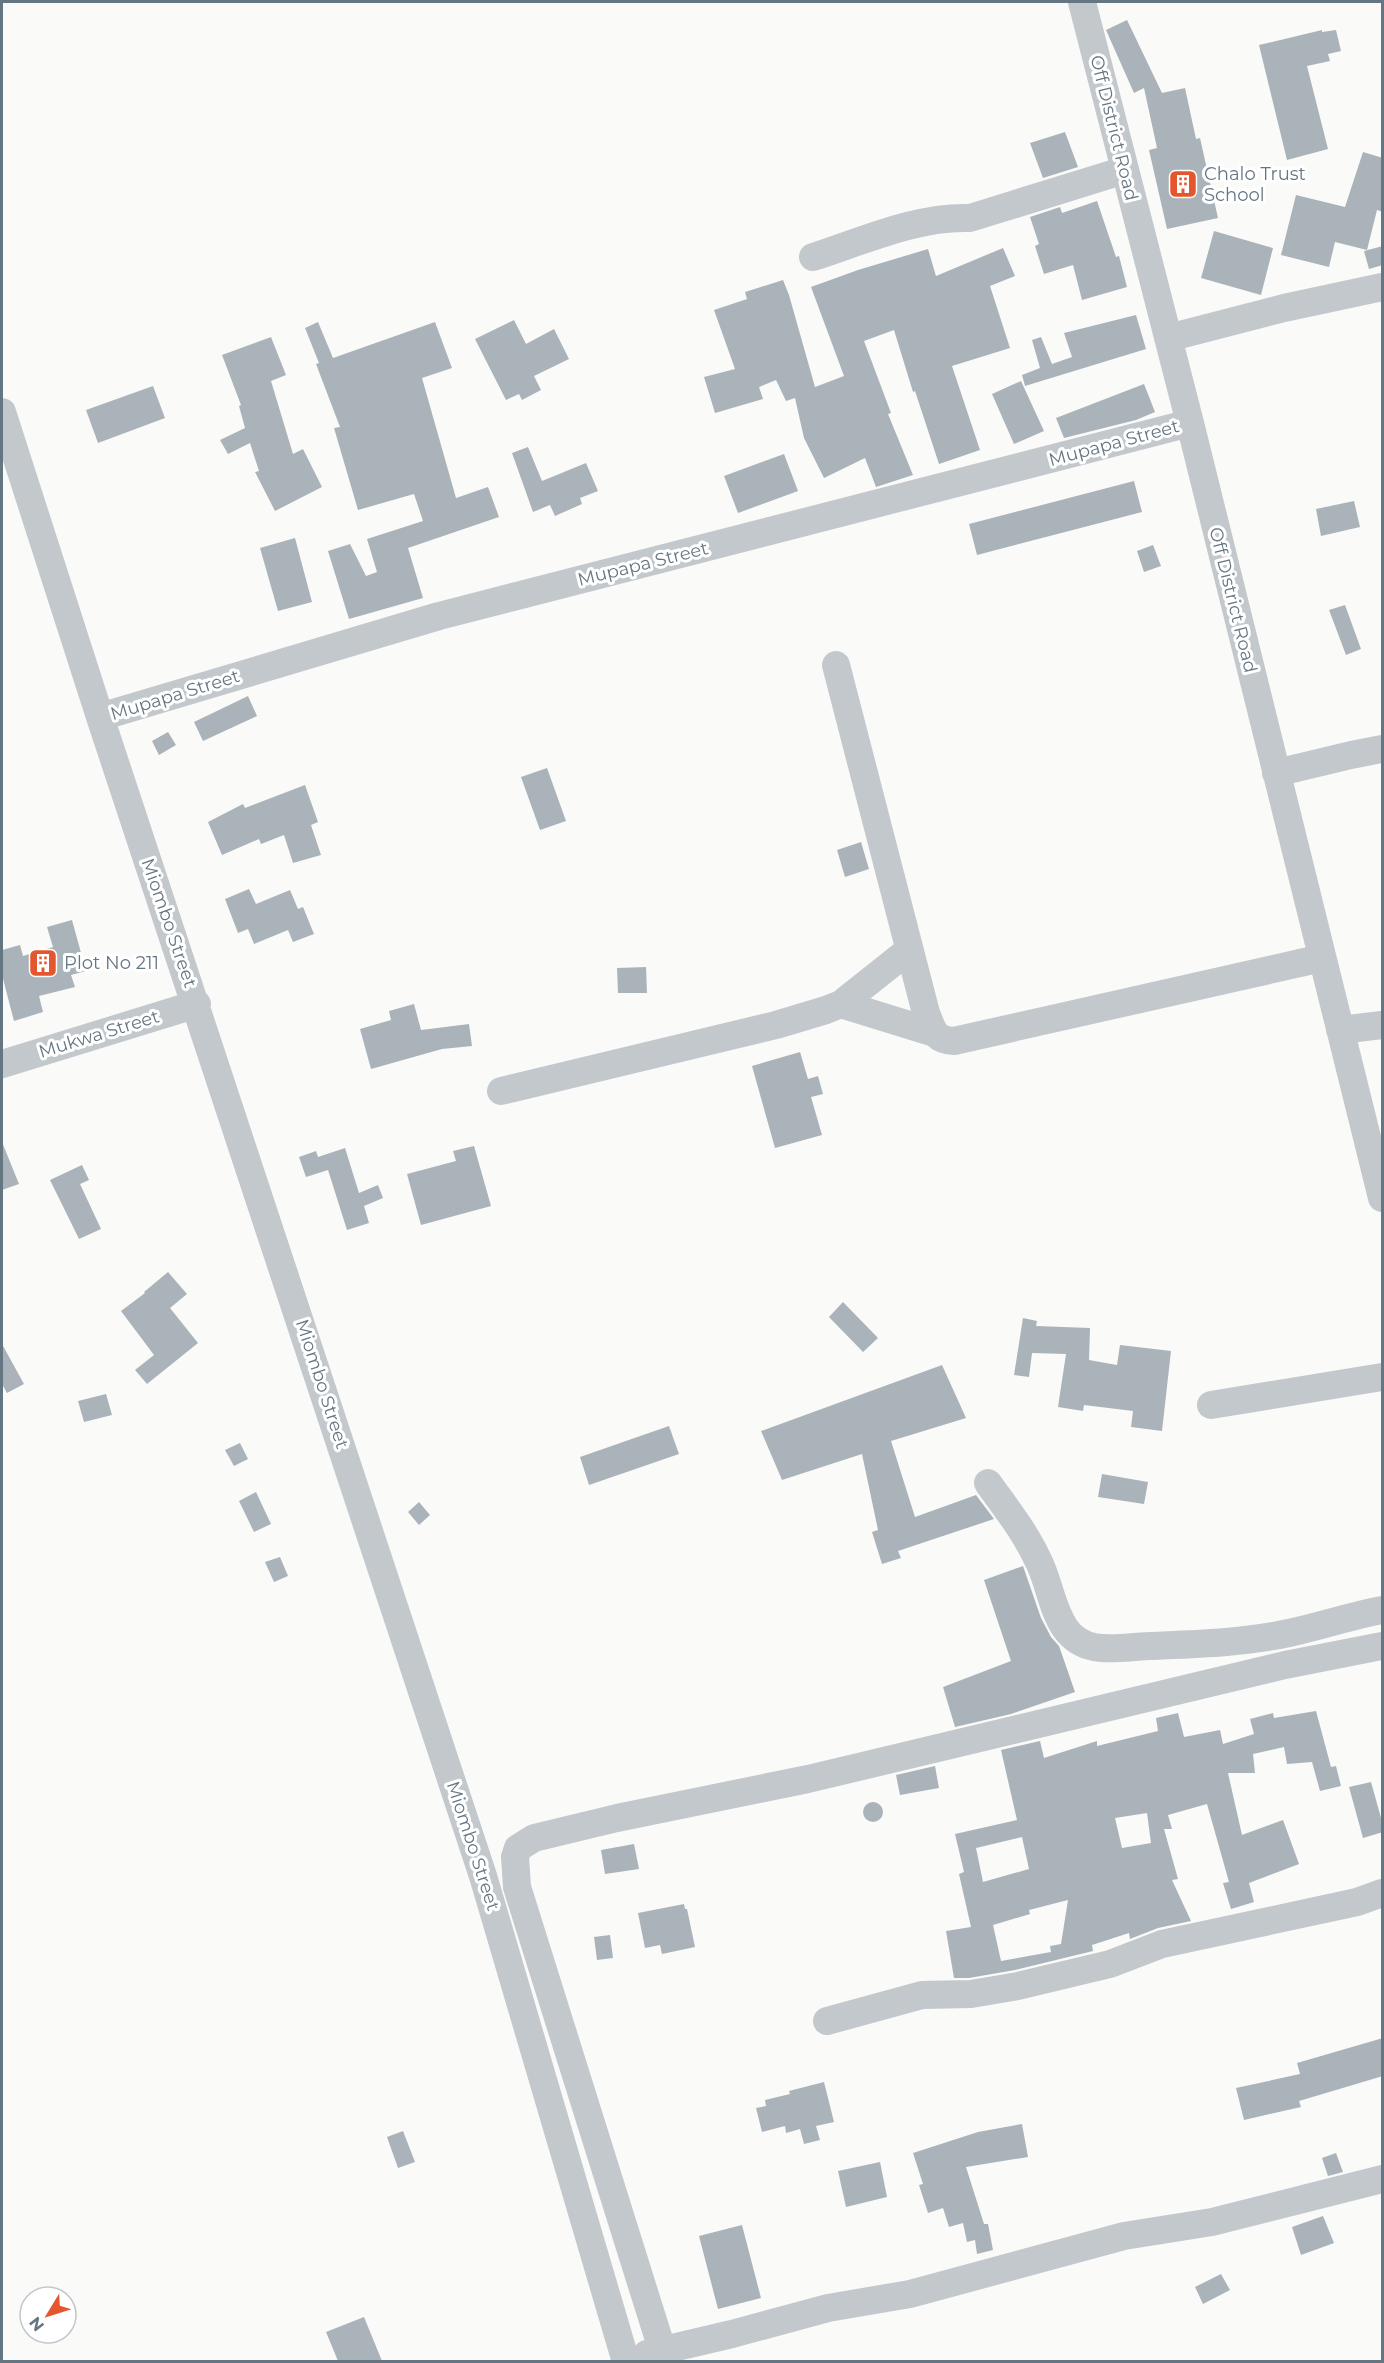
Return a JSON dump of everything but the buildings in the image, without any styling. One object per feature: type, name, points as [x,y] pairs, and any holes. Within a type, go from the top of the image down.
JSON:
[{"type":"street","name":"Off District Road","points":[[1082,2],[1190,423],[1383,1198]]},
{"type":"street","points":[[813,257],[922,222],[970,218],[1125,170]]},
{"type":"street","points":[[1168,338],[1284,308],[1383,287]]},
{"type":"street","name":"Miombo Street","points":[[2,412],[100,717],[197,1004],[483,1876],[626,2360]]},
{"type":"street","name":"Mupapa Street","points":[[100,717],[439,616],[1190,423]]},
{"type":"street","points":[[836,665],[909,950],[926,1013],[935,1033]]},
{"type":"street","points":[[1276,773],[1383,749]]},
{"type":"street","points":[[501,1091],[776,1025],[841,1004],[909,950]]},
{"type":"street","points":[[841,1004],[935,1033],[943,1040],[954,1041],[1322,958]]},
{"type":"street","name":"Mukwa Street","points":[[2,1064],[197,1004]]},
{"type":"street","points":[[1340,1030],[1383,1025]]},
{"type":"street","points":[[1211,1405],[1383,1377]]},
{"type":"street","points":[[988,1483],[1022,1531],[1039,1561],[1053,1604],[1065,1628],[1079,1642],[1097,1649],[1224,1643],[1290,1633],[1325,1622],[1383,1610]]},
{"type":"street","points":[[665,2356],[517,1887],[515,1857],[518,1848],[534,1838],[617,1818],[808,1779],[1285,1665],[1383,1646]]},
{"type":"street","points":[[827,2021],[922,1995],[971,1994],[1018,1986],[1110,1964],[1162,1944],[1357,1902],[1383,1893]]},
{"type":"street","points":[[626,2360],[665,2356],[828,2308],[910,2294],[1124,2236],[1212,2222],[1383,2179]]},
{"type":"place","name":"Chalo Trust School","points":[[1183,184]]},
{"type":"place","name":"Plot No 211","points":[[43,963]]}]
